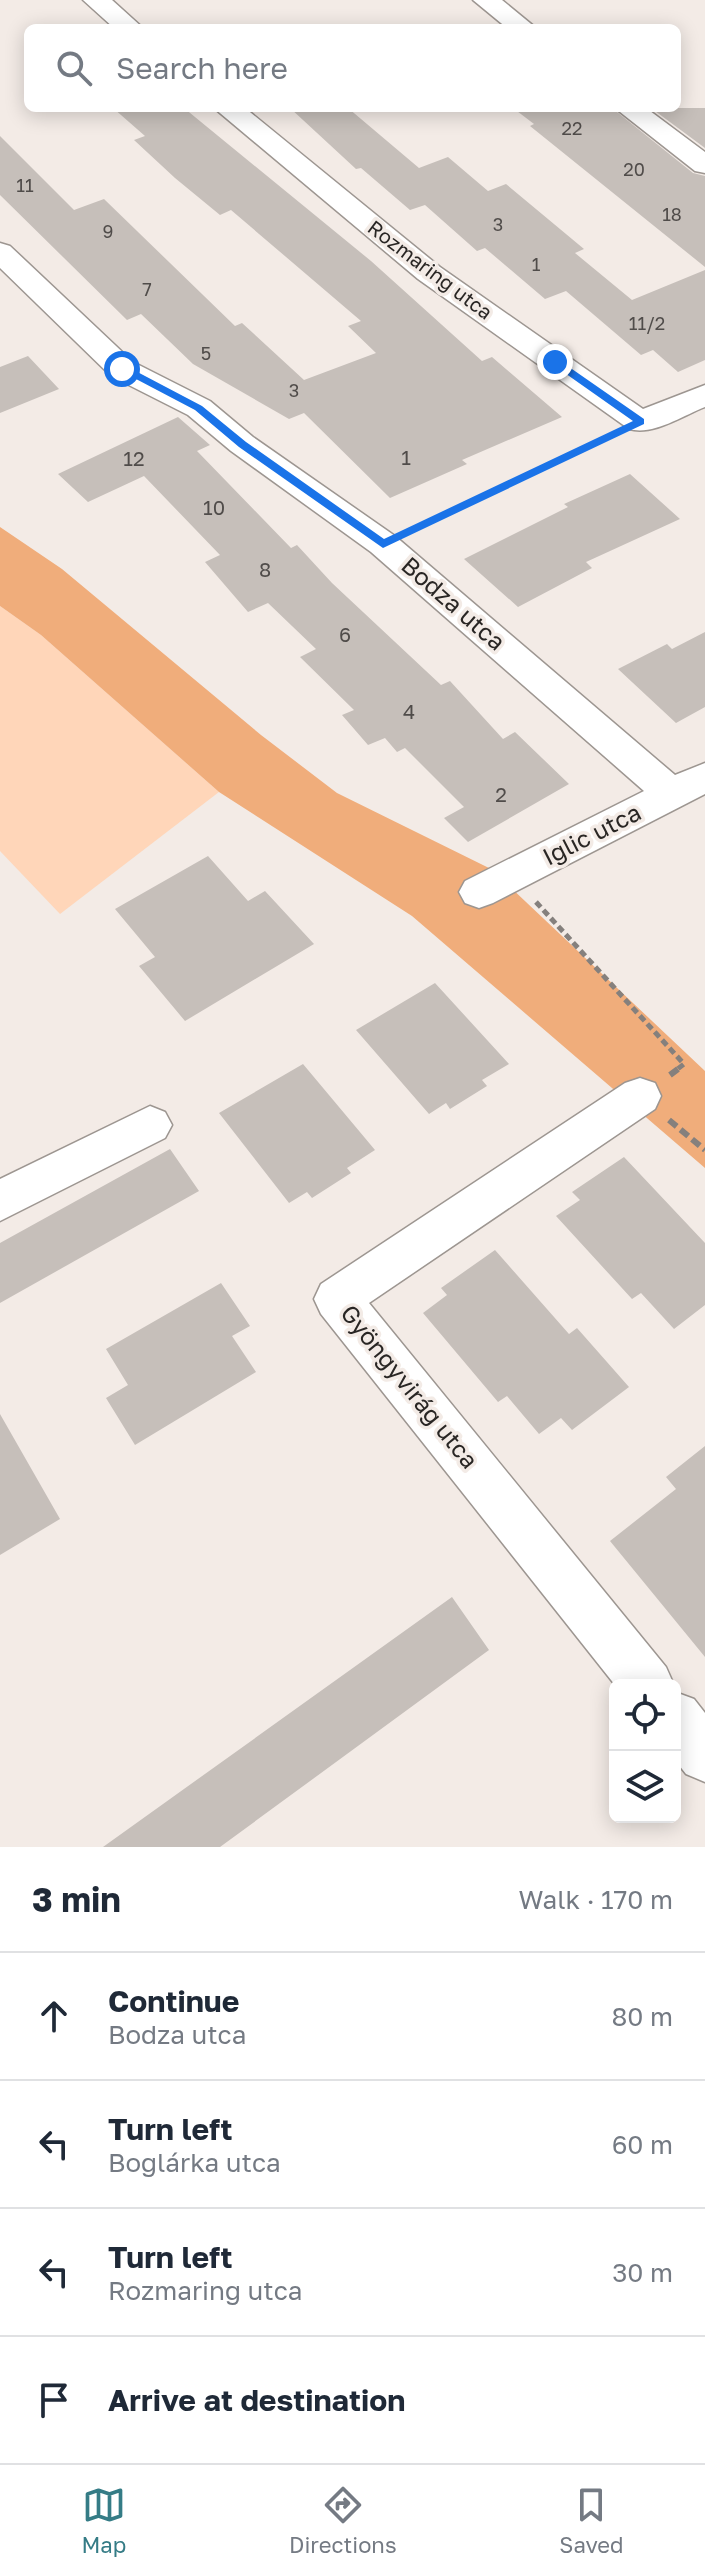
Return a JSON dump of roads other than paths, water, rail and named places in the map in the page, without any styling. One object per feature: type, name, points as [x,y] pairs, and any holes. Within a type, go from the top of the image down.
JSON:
[{"type":"street","points":[[96,0],[125,24]]},
{"type":"street","points":[[486,0],[518,24]]},
{"type":"street","name":"Rozmaring utca","points":[[233,112],[429,273],[640,422],[705,395]]},
{"type":"street","points":[[634,112],[705,165]]},
{"type":"street","name":"Bodza utca","points":[[0,252],[122,369],[199,408],[242,444],[383,544],[688,786]]},
{"type":"street","name":"Iglic utca","points":[[495,884],[688,786]]},
{"type":"street","name":"Gyöngyvirág utca","points":[[640,1096],[337,1299],[643,1679]]},
{"type":"street","points":[[0,1201],[150,1125]]},
{"type":"street","points":[[681,1725],[705,1755]]}]
